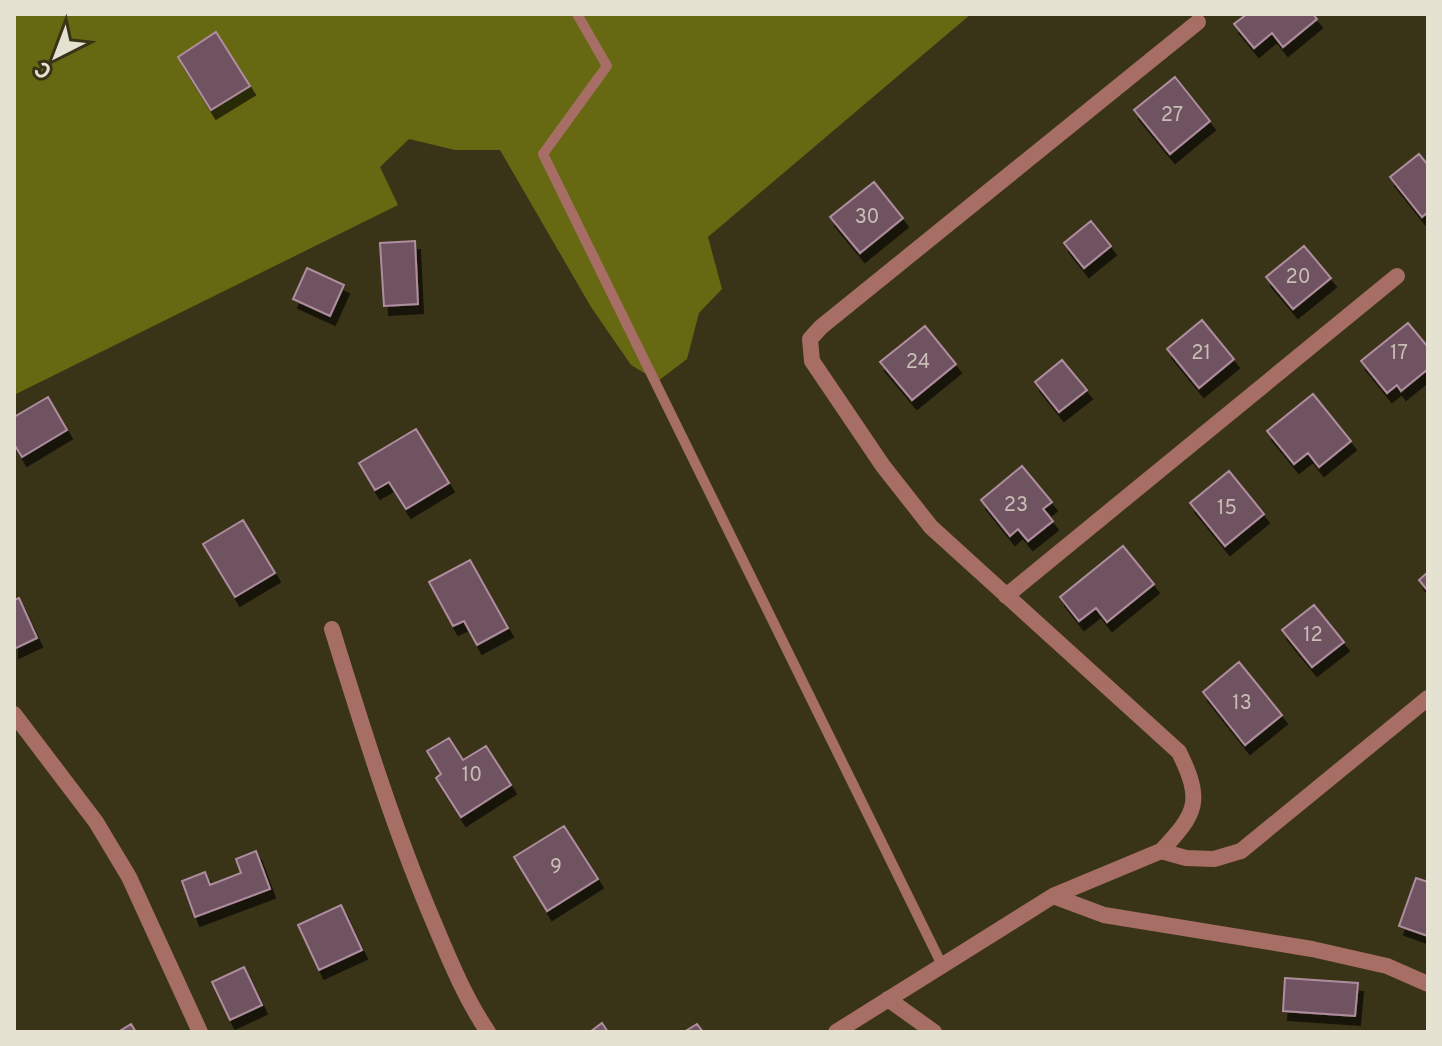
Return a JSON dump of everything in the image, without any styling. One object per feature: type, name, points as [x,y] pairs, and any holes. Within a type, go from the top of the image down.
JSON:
[{"type":"street","points":[[836,1032],[1053,896],[1161,851],[1184,826],[1194,807],[1192,779],[1179,752],[931,527],[883,466],[812,361],[810,339],[833,317],[1198,22]]},
{"type":"street","points":[[1006,596],[1397,276]]},
{"type":"street","points":[[332,629],[380,787],[407,861],[468,1003],[488,1032]]},
{"type":"street","points":[[1161,851],[1186,858],[1214,859],[1241,851],[1428,698]]},
{"type":"street","points":[[14,714],[96,822],[129,877],[200,1032]]},
{"type":"street","points":[[1053,896],[1104,915],[1312,949],[1387,966],[1428,984]]},
{"type":"street","points":[[888,999],[934,1032]]},
{"type":"lane","points":[[577,14],[607,66],[543,154],[942,965]]},
{"type":"shaded area","points":[[14,14],[971,14],[708,237],[722,289],[699,313],[687,359],[658,381],[631,365],[591,307],[500,150],[455,150],[409,139],[380,167],[398,205],[14,395]]},
{"type":"building","points":[[1247,14],[1313,14],[1317,19],[1283,47],[1272,33],[1254,48],[1234,24]]},
{"type":"building","points":[[216,32],[250,86],[211,110],[178,57]]},
{"type":"building","points":[[1175,77],[1210,121],[1170,154],[1134,110]]},
{"type":"building","points":[[1419,154],[1428,165],[1428,212],[1422,217],[1390,177]]},
{"type":"building","points":[[874,182],[903,218],[860,253],[830,217]]},
{"type":"building","points":[[1091,221],[1111,246],[1084,268],[1064,243]]},
{"type":"building","points":[[415,241],[418,304],[384,306],[380,243]]},
{"type":"building","points":[[1304,246],[1331,278],[1293,309],[1266,277]]},
{"type":"building","points":[[307,268],[344,285],[330,316],[293,299]]},
{"type":"building","points":[[1202,320],[1234,359],[1199,388],[1167,349]]},
{"type":"building","points":[[1408,323],[1428,347],[1428,369],[1401,391],[1397,385],[1387,393],[1361,361]]},
{"type":"building","points":[[925,326],[956,364],[912,400],[880,362]]},
{"type":"building","points":[[1062,360],[1087,390],[1059,412],[1035,382]]},
{"type":"building","points":[[1313,394],[1351,441],[1319,467],[1308,453],[1294,464],[1267,431]]},
{"type":"building","points":[[48,397],[67,430],[22,457],[14,444],[14,417]]},
{"type":"building","points":[[416,429],[449,483],[406,509],[389,482],[375,490],[359,463]]},
{"type":"building","points":[[1022,466],[1052,502],[1043,509],[1053,521],[1028,541],[1018,529],[1010,536],[981,500]]},
{"type":"building","points":[[1229,471],[1264,514],[1225,546],[1190,503]]},
{"type":"building","points":[[243,520],[275,573],[235,597],[203,544]]},
{"type":"building","points":[[1123,546],[1154,584],[1107,622],[1096,608],[1079,621],[1060,597]]},
{"type":"building","points":[[470,560],[508,628],[477,645],[464,621],[453,626],[429,582]]},
{"type":"building","points":[[1428,572],[1428,591],[1419,580]]},
{"type":"building","points":[[19,598],[37,638],[14,649],[14,600]]},
{"type":"building","points":[[1314,605],[1344,642],[1312,667],[1282,630]]},
{"type":"building","points":[[1239,662],[1282,715],[1245,745],[1203,692]]},
{"type":"building","points":[[449,738],[463,760],[486,746],[511,785],[461,817],[436,778],[441,774],[427,751]]},
{"type":"building","points":[[564,826],[598,879],[547,911],[514,857]]},
{"type":"building","points":[[256,851],[270,889],[195,917],[182,881],[205,872],[210,885],[241,873],[236,859]]},
{"type":"building","points":[[1416,878],[1428,882],[1428,936],[1399,926]]},
{"type":"building","points":[[341,905],[362,950],[319,970],[298,925]]},
{"type":"building","points":[[244,967],[262,1005],[230,1020],[212,982]]},
{"type":"building","points":[[1285,978],[1358,983],[1355,1016],[1283,1011]]},
{"type":"building","points":[[602,1023],[608,1032],[590,1032]]},
{"type":"building","points":[[131,1024],[136,1032],[118,1032]]},
{"type":"building","points":[[697,1024],[703,1032],[684,1032]]}]
